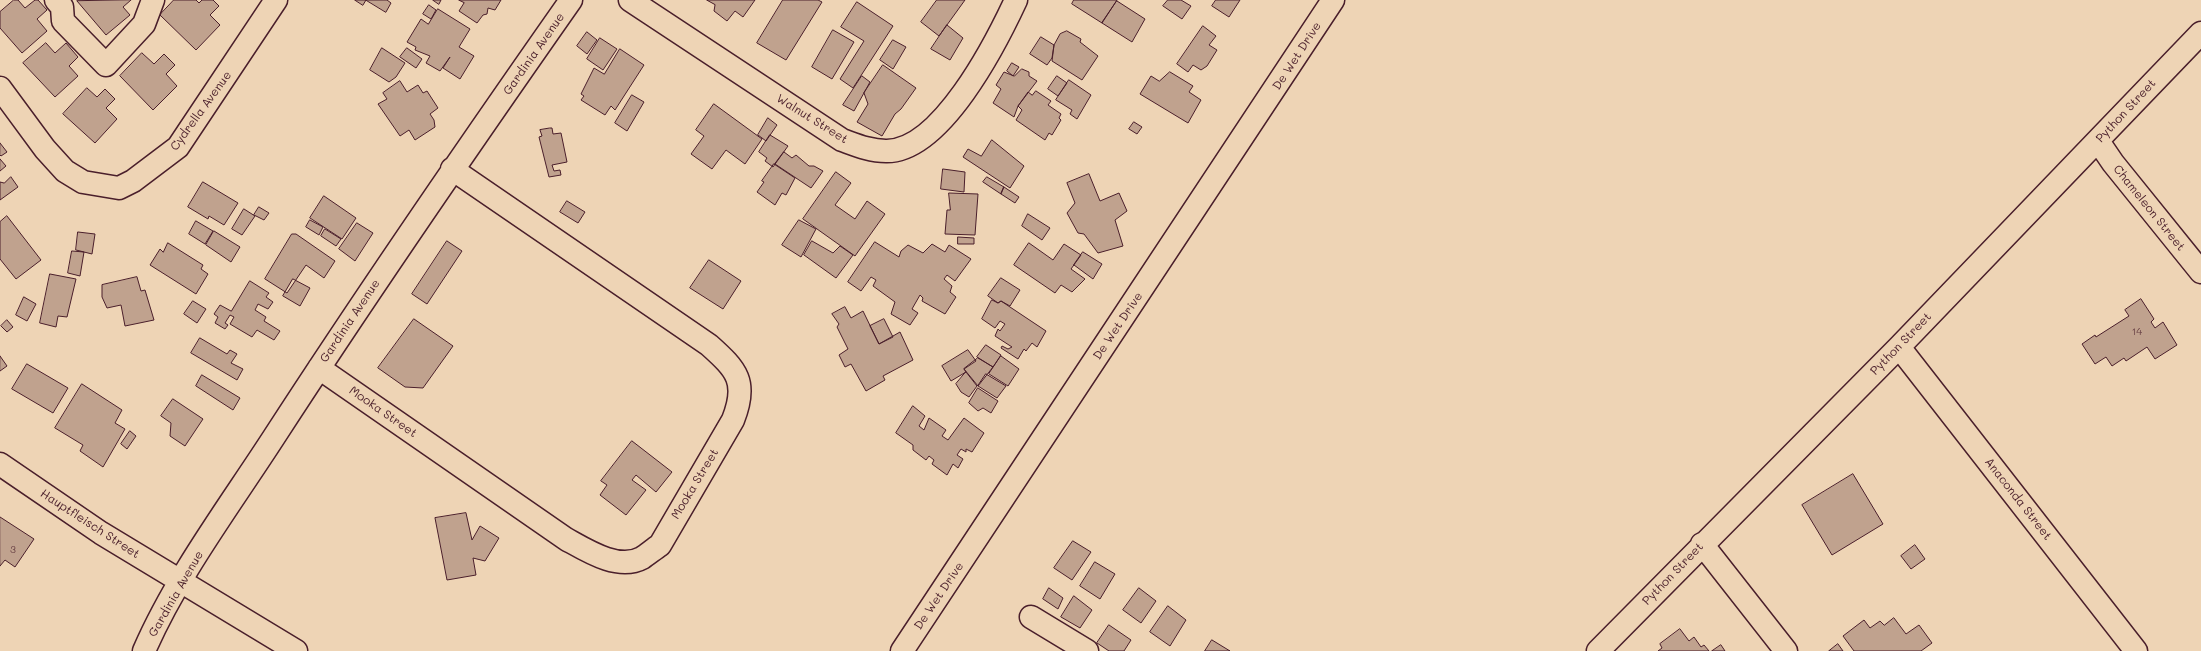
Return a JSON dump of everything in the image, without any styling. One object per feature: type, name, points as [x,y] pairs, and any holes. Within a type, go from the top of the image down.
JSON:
[{"type":"street","points":[[56,0],[62,7],[63,21],[106,66],[144,24],[154,0]]},
{"type":"street","name":"Cydrella Avenue","points":[[0,88],[45,149],[65,171],[83,182],[119,188],[151,169],[178,147],[276,0]]},
{"type":"street","name":"Gardinia Avenue","points":[[144,651],[181,581],[319,368],[452,169],[571,0]]},
{"type":"street","name":"Walnut Street","points":[[630,0],[842,140],[864,148],[887,152],[904,147],[927,135],[945,119],[957,104],[993,43],[1016,0]]},
{"type":"street","name":"De Wet Drive","points":[[902,651],[1333,0]]},
{"type":"street","name":"Python Street","points":[[1598,651],[1702,544],[1899,347],[2201,33]]},
{"type":"street","name":"Chameleon Street","points":[[2098,141],[2113,163],[2201,272]]},
{"type":"street","name":"Mooka Street","points":[[319,368],[566,539],[594,555],[618,562],[641,559],[660,545],[733,420],[741,401],[739,384],[732,365],[709,344],[452,169]]},
{"type":"street","name":"Anaconda Street","points":[[1899,347],[2136,651]]},
{"type":"street","name":"Hauptfleisch Street","points":[[0,464],[101,533],[296,651]]},
{"type":"street","points":[[1702,544],[1786,651]]},
{"type":"street","points":[[1031,618],[1087,651]]},
{"type":"building","points":[[14,0],[18,0],[25,8],[35,0],[38,0],[47,10],[37,19],[47,31],[22,53],[0,28],[0,12]]},
{"type":"building","points":[[131,0],[123,7],[130,15],[106,35],[77,1]]},
{"type":"building","points":[[174,0],[196,0],[199,3],[202,0],[213,0],[219,6],[210,15],[220,25],[196,50],[160,15]]},
{"type":"building","points":[[355,0],[366,0],[363,5]]},
{"type":"building","points":[[366,0],[387,0],[391,3],[386,12]]},
{"type":"building","points":[[433,0],[441,0],[439,4]]},
{"type":"building","points":[[459,0],[501,0],[495,10],[488,8],[487,14],[483,15],[477,23],[459,11],[464,3]]},
{"type":"building","points":[[707,0],[755,0],[743,17],[735,11],[727,21],[714,11],[715,5]]},
{"type":"building","points":[[783,0],[818,0],[822,2],[786,60],[757,43]]},
{"type":"building","points":[[937,0],[965,0],[939,36],[921,22]]},
{"type":"building","points":[[1074,0],[1117,0],[1102,23],[1072,4]]},
{"type":"building","points":[[1168,0],[1181,0],[1191,6],[1182,19],[1163,6]]},
{"type":"building","points":[[1216,0],[1240,0],[1229,17],[1212,6]]},
{"type":"building","points":[[1117,1],[1145,19],[1132,42],[1102,23]]},
{"type":"building","points":[[857,2],[893,26],[853,88],[840,79],[864,41],[841,27]]},
{"type":"building","points":[[429,5],[436,10],[431,19],[423,14]]},
{"type":"building","points":[[438,9],[470,29],[459,47],[474,56],[460,79],[443,68],[450,57],[440,71],[426,63],[430,56],[415,50],[416,47],[407,42],[421,19],[428,24]]},
{"type":"building","points":[[947,25],[963,38],[950,60],[931,49]]},
{"type":"building","points":[[1203,26],[1216,36],[1209,45],[1217,50],[1207,66],[1201,70],[1193,65],[1188,72],[1177,64]]},
{"type":"building","points":[[833,30],[854,42],[832,79],[812,67]]},
{"type":"building","points":[[1067,31],[1081,39],[1080,42],[1098,56],[1082,80],[1052,61],[1054,45],[1060,34]]},
{"type":"building","points":[[587,32],[597,40],[587,54],[577,46]]},
{"type":"building","points":[[1041,37],[1054,45],[1052,58],[1047,65],[1030,54]]},
{"type":"building","points":[[600,38],[617,49],[603,70],[587,59]]},
{"type":"building","points":[[893,40],[906,47],[893,69],[880,60]]},
{"type":"building","points":[[46,43],[55,53],[66,43],[78,57],[69,66],[78,76],[55,97],[23,63]]},
{"type":"building","points":[[382,48],[405,63],[396,77],[389,82],[370,70]]},
{"type":"building","points":[[407,48],[422,59],[416,68],[400,57]]},
{"type":"building","points":[[620,49],[644,65],[615,110],[611,106],[605,115],[581,100],[584,96],[581,94],[594,68],[604,74]]},
{"type":"building","points":[[142,53],[154,64],[164,54],[175,65],[166,74],[177,86],[153,110],[120,76]]},
{"type":"building","points":[[1012,63],[1019,67],[1013,76],[1007,71]]},
{"type":"building","points":[[883,65],[916,88],[901,109],[895,114],[882,136],[857,122],[868,104],[864,93]]},
{"type":"building","points":[[1022,69],[1029,72],[1029,76],[1037,81],[1018,106],[1014,117],[993,103],[1001,89],[996,85],[1004,72],[1014,76]]},
{"type":"building","points":[[1170,72],[1193,86],[1189,92],[1201,100],[1188,123],[1140,94],[1151,76],[1159,81]]},
{"type":"building","points":[[862,76],[870,82],[854,111],[843,105]]},
{"type":"building","points":[[1057,76],[1067,83],[1058,96],[1048,89]]},
{"type":"building","points":[[1069,80],[1091,95],[1077,119],[1070,114],[1072,110],[1056,100]]},
{"type":"building","points":[[400,81],[407,92],[418,85],[423,93],[427,91],[438,108],[430,114],[434,120],[435,127],[415,140],[409,130],[400,136],[378,104],[387,99],[383,93]]},
{"type":"building","points":[[87,88],[97,97],[105,89],[115,99],[106,108],[117,119],[95,143],[63,114]]},
{"type":"building","points":[[1036,91],[1051,101],[1048,105],[1061,114],[1059,118],[1061,120],[1052,135],[1049,133],[1045,140],[1016,120],[1022,110],[1018,106],[1028,92],[1032,95]]},
{"type":"building","points":[[632,95],[644,102],[627,131],[615,123]]},
{"type":"building","points":[[714,104],[762,139],[745,164],[726,150],[712,169],[691,154],[704,136],[696,130]]},
{"type":"building","points":[[768,118],[777,125],[766,141],[758,135]]},
{"type":"building","points":[[1134,122],[1142,127],[1137,134],[1129,129]]},
{"type":"building","points":[[552,128],[553,134],[561,133],[567,162],[552,165],[554,171],[560,170],[561,175],[549,177],[539,137],[542,136],[540,130]]},
{"type":"building","points":[[770,135],[788,146],[773,167],[765,161],[767,158],[759,152]]},
{"type":"building","points":[[992,140],[1024,166],[1010,188],[963,157],[968,149],[981,156]]},
{"type":"building","points":[[0,143],[7,152],[1,156],[0,155]]},
{"type":"building","points":[[784,152],[792,158],[796,155],[809,166],[814,166],[823,171],[811,188],[775,164]]},
{"type":"building","points":[[0,159],[6,166],[0,171]]},
{"type":"building","points":[[774,164],[795,178],[786,195],[782,193],[775,205],[757,192],[764,182],[762,181]]},
{"type":"building","points":[[943,169],[965,172],[964,192],[941,189]]},
{"type":"building","points":[[836,172],[851,183],[835,205],[855,219],[867,201],[885,214],[855,256],[803,219]]},
{"type":"building","points":[[1089,174],[1100,201],[1119,193],[1127,211],[1115,220],[1123,246],[1098,253],[1084,234],[1078,233],[1067,213],[1075,203],[1067,183]]},
{"type":"building","points":[[11,177],[18,187],[0,200],[0,182],[4,183]]},
{"type":"building","points":[[987,177],[1004,187],[1001,194],[983,182]]},
{"type":"building","points":[[203,182],[238,203],[224,225],[209,216],[208,219],[188,207]]},
{"type":"building","points":[[1004,187],[1019,197],[1015,203],[1001,194]]},
{"type":"building","points":[[949,193],[978,194],[975,235],[945,234],[947,210],[950,210]]},
{"type":"building","points":[[324,196],[356,218],[342,239],[310,218]]},
{"type":"building","points":[[567,201],[585,212],[578,223],[560,212]]},
{"type":"building","points":[[259,207],[269,213],[264,220],[254,215]]},
{"type":"building","points":[[244,209],[255,216],[242,235],[232,229]]},
{"type":"building","points":[[1028,214],[1050,228],[1042,240],[1022,226]]},
{"type":"building","points":[[7,216],[41,260],[16,279],[0,259],[0,222]]},
{"type":"building","points":[[310,220],[323,227],[319,235],[306,227]]},
{"type":"building","points":[[799,220],[816,229],[801,257],[782,245]]},
{"type":"building","points":[[196,221],[213,231],[205,244],[189,234]]},
{"type":"building","points":[[357,223],[373,233],[355,261],[339,249]]},
{"type":"building","points":[[325,229],[341,239],[336,246],[321,236]]},
{"type":"building","points":[[214,231],[240,247],[231,262],[206,245]]},
{"type":"building","points":[[78,232],[95,234],[92,254],[76,250]]},
{"type":"building","points":[[292,234],[296,234],[335,261],[324,278],[306,265],[287,293],[265,279]]},
{"type":"building","points":[[958,237],[974,238],[974,244],[958,244]]},
{"type":"building","points":[[447,241],[462,251],[427,304],[412,294]]},
{"type":"building","points":[[812,241],[833,253],[840,246],[853,255],[836,278],[804,255]]},
{"type":"building","points":[[875,242],[899,257],[901,251],[908,245],[923,253],[932,244],[945,252],[949,245],[971,259],[955,281],[947,275],[944,279],[952,286],[950,292],[956,297],[945,314],[922,301],[923,298],[920,295],[912,309],[918,313],[910,325],[891,314],[895,302],[873,286],[876,280],[871,277],[861,291],[848,282]]},
{"type":"building","points":[[168,243],[203,265],[201,269],[208,274],[196,294],[150,265],[160,249],[163,252]]},
{"type":"building","points":[[1029,243],[1053,260],[1064,244],[1081,255],[1071,269],[1085,279],[1072,292],[1061,285],[1055,293],[1014,265]]},
{"type":"building","points":[[72,251],[84,252],[80,276],[68,273]]},
{"type":"building","points":[[1083,252],[1102,264],[1093,279],[1074,265]]},
{"type":"building","points":[[709,260],[741,281],[723,309],[690,288]]},
{"type":"building","points":[[50,274],[76,279],[67,317],[58,316],[56,327],[40,323]]},
{"type":"building","points":[[137,277],[141,291],[145,290],[154,320],[125,326],[121,305],[107,308],[102,297],[102,285]]},
{"type":"building","points":[[1001,278],[1020,290],[1010,306],[1001,301],[998,303],[988,296]]},
{"type":"building","points":[[293,279],[310,288],[300,306],[283,296]]},
{"type":"building","points":[[250,281],[269,293],[266,297],[273,302],[268,309],[258,304],[255,310],[266,317],[264,321],[280,331],[274,340],[257,330],[252,337],[230,324],[234,317],[230,315],[225,323],[228,325],[225,329],[215,323],[218,317],[214,314],[220,305],[231,311]]},
{"type":"building","points":[[24,297],[36,304],[27,321],[16,315]]},
{"type":"building","points":[[2141,299],[2154,319],[2151,322],[2155,328],[2163,322],[2177,345],[2155,359],[2147,347],[2126,361],[2124,358],[2112,366],[2106,357],[2095,364],[2082,344],[2129,316],[2125,310]]},
{"type":"building","points":[[992,300],[998,303],[1001,301],[1046,331],[1037,347],[1032,343],[1026,351],[1024,349],[1018,359],[1001,348],[1002,346],[1008,349],[1012,347],[995,336],[998,329],[1000,331],[1005,324],[1000,321],[995,328],[982,319]]},
{"type":"building","points":[[193,301],[206,309],[197,323],[184,314]]},
{"type":"building","points":[[845,307],[851,318],[863,311],[879,344],[900,332],[913,360],[883,376],[885,380],[866,391],[851,364],[845,367],[839,355],[848,349],[837,327],[839,324],[832,314]]},
{"type":"building","points":[[414,319],[453,346],[423,388],[405,387],[378,368]]},
{"type":"building","points":[[884,319],[893,337],[879,344],[870,326]]},
{"type":"building","points":[[7,320],[13,327],[7,332],[1,326]]},
{"type":"building","points":[[200,338],[227,354],[230,350],[237,354],[231,363],[243,369],[237,380],[191,353]]},
{"type":"building","points":[[986,345],[1001,355],[993,367],[977,357]]},
{"type":"building","points":[[968,350],[976,361],[964,369],[966,372],[951,381],[942,366]]},
{"type":"building","points":[[0,356],[7,366],[0,371]]},
{"type":"building","points":[[1001,356],[1019,369],[1008,386],[989,374]]},
{"type":"building","points":[[978,358],[993,367],[978,386],[964,369]]},
{"type":"building","points":[[27,364],[68,388],[53,413],[12,389]]},
{"type":"building","points":[[966,372],[977,386],[969,397],[961,392],[956,384]]},
{"type":"building","points":[[986,374],[1006,386],[997,398],[978,386]]},
{"type":"building","points":[[202,375],[240,398],[233,410],[196,386]]},
{"type":"building","points":[[82,384],[122,410],[115,423],[125,429],[103,467],[80,451],[83,445],[55,428]]},
{"type":"building","points":[[978,388],[998,401],[991,413],[983,408],[978,411],[969,403]]},
{"type":"building","points":[[173,399],[203,419],[185,446],[170,436],[171,423],[161,416]]},
{"type":"building","points":[[913,406],[925,416],[919,426],[924,430],[929,418],[946,430],[942,436],[948,440],[964,418],[984,433],[972,452],[966,449],[966,452],[961,449],[957,455],[963,459],[958,468],[953,464],[947,475],[932,464],[934,460],[929,456],[926,460],[913,450],[913,445],[896,433]]},
{"type":"building","points":[[130,431],[136,436],[127,449],[121,444]]},
{"type":"building","points":[[632,441],[672,472],[656,492],[636,475],[632,480],[646,490],[626,515],[600,495],[607,485],[601,481]]},
{"type":"building","points":[[1853,474],[1883,524],[1832,555],[1802,505]]},
{"type":"building","points":[[466,513],[472,540],[480,526],[499,538],[485,561],[473,558],[476,575],[447,580],[435,518]]},
{"type":"building","points":[[0,517],[34,539],[15,567],[5,560],[0,566]]},
{"type":"building","points":[[1073,541],[1091,552],[1072,580],[1054,568]]},
{"type":"building","points":[[1915,545],[1925,559],[1911,569],[1901,556]]},
{"type":"building","points":[[1095,562],[1115,574],[1100,599],[1080,586]]},
{"type":"building","points":[[1049,588],[1063,598],[1058,609],[1043,599]]},
{"type":"building","points":[[1139,588],[1156,601],[1141,623],[1123,610]]},
{"type":"building","points":[[1074,596],[1092,610],[1080,628],[1061,617]]},
{"type":"building","points":[[1168,606],[1186,620],[1170,646],[1150,632]]},
{"type":"building","points":[[1894,618],[1906,634],[1919,625],[1932,643],[1921,651],[1854,651],[1843,636],[1864,620],[1870,628],[1880,621],[1884,625]]},
{"type":"building","points":[[1109,625],[1131,640],[1124,651],[1109,651],[1097,643]]},
{"type":"building","points":[[1680,629],[1689,641],[1694,637],[1701,647],[1704,645],[1709,651],[1658,651],[1662,648],[1660,644]]},
{"type":"building","points":[[1212,640],[1230,651],[1205,651]]},
{"type":"building","points":[[1838,644],[1843,651],[1829,651]]},
{"type":"building","points":[[1721,645],[1725,651],[1712,651]]}]
